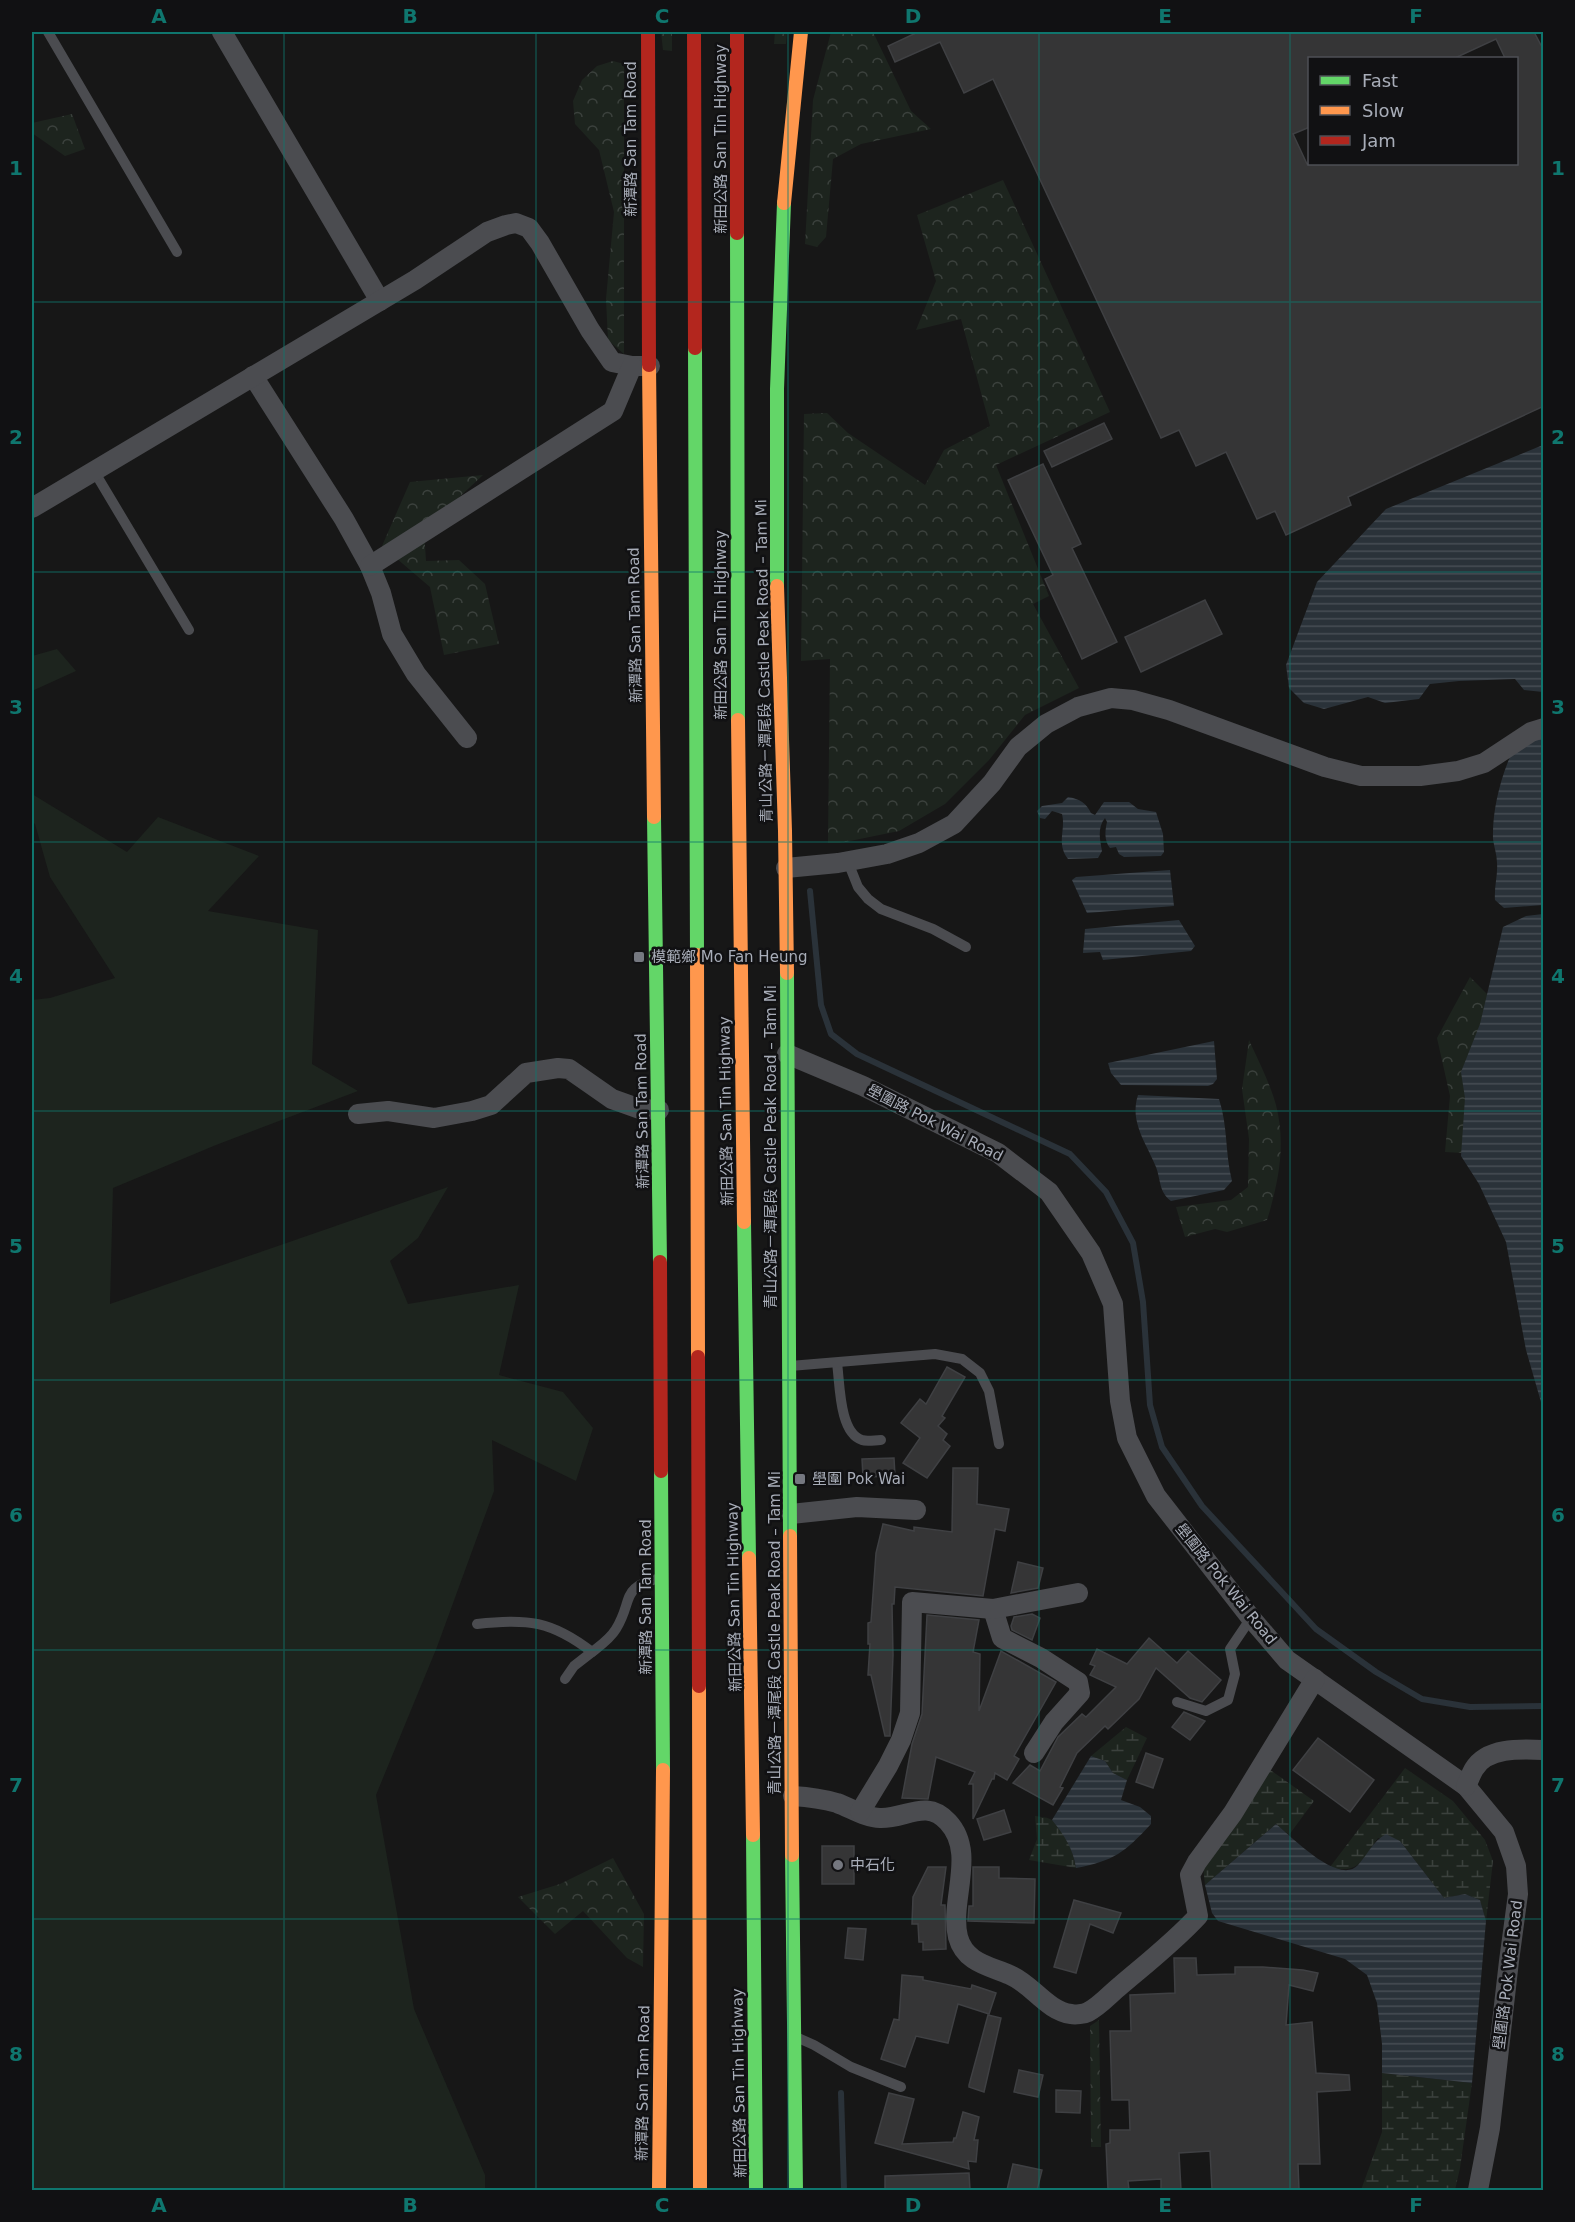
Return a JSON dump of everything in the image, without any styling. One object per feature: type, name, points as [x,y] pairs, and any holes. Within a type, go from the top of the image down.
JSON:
[{"type":"main road","name":"新潭路 San Tam Road","points":[[648,32],[641,366],[652,679],[659,1110],[663,1819],[659,2190]]},
{"type":"main road","name":"新田公路 San Tin Highway","points":[[694,32],[700,2190]]},
{"type":"main road","name":"新田公路 San Tin Highway","points":[[737,32],[738,795],[751,1653],[756,2190]]},
{"type":"main road","name":"青山公路－潭尾段 Castle Peak Road – Tam Mi","points":[[796,2190],[786,868],[776,511],[778,366],[786,162],[801,32]]},
{"type":"street","points":[[222,32],[380,301]]},
{"type":"street","points":[[32,508],[380,301],[487,232],[516,223],[529,228],[590,330],[612,362],[641,366],[614,411],[370,566]]},
{"type":"street","points":[[253,376],[344,519],[370,566],[381,593],[392,634],[416,674],[467,738]]},
{"type":"street","points":[[786,868],[887,854],[920,843],[954,824],[992,783],[1018,747],[1046,724],[1078,707],[1111,698],[1133,700],[1169,710],[1325,767],[1361,776],[1420,776],[1458,771],[1484,763],[1531,732],[1544,728]]},
{"type":"street","name":"壆圍路 Pok Wai Road","points":[[787,1054],[863,1086],[998,1153],[1049,1192],[1091,1253],[1113,1304],[1120,1401],[1127,1438],[1156,1496],[1251,1618],[1287,1660],[1466,1786],[1504,1832],[1516,1866],[1518,1894],[1490,2128],[1478,2190]]},
{"type":"street","points":[[358,1114],[388,1111],[434,1118],[472,1111],[491,1105],[526,1073],[558,1068],[569,1069],[612,1099],[640,1109],[659,1110]]},
{"type":"street","points":[[791,1514],[857,1507],[916,1510]]},
{"type":"street","points":[[860,1812],[888,1766],[901,1740],[910,1713],[912,1602],[993,1609],[1078,1593]]},
{"type":"street","points":[[993,1609],[1002,1638],[1041,1658],[1078,1682],[1080,1693],[1054,1722],[1034,1753]]},
{"type":"street","points":[[793,1796],[813,1797],[877,1818],[887,1818],[921,1809],[935,1812],[948,1823],[960,1847],[961,1868],[957,1925],[962,1947],[978,1963],[1008,1973],[1027,1984],[1059,2010],[1071,2014],[1087,2013],[1179,1936],[1198,1916],[1190,1875],[1233,1813],[1315,1679]]},
{"type":"street","points":[[1466,1786],[1475,1767],[1490,1754],[1530,1749],[1544,1750]]},
{"type":"lane","points":[[48,32],[177,252]]},
{"type":"lane","points":[[94,471],[189,630]]},
{"type":"lane","points":[[848,861],[858,887],[868,900],[881,909],[933,929],[966,947]]},
{"type":"lane","points":[[789,1366],[935,1353],[962,1359],[980,1373],[989,1391],[999,1444]]},
{"type":"lane","points":[[837,1363],[844,1421],[853,1434],[862,1441],[881,1440]]},
{"type":"lane","points":[[565,1679],[574,1666],[607,1641],[617,1628],[626,1601],[635,1586],[648,1580],[662,1578]]},
{"type":"lane","points":[[1178,1702],[1206,1711],[1228,1700],[1235,1674],[1230,1649],[1251,1618]]},
{"type":"lane","points":[[477,1624],[504,1621],[539,1623],[570,1635],[592,1652]]},
{"type":"lane","points":[[794,2036],[851,2067],[901,2087]]},
{"type":"green space","points":[[661,32],[672,32],[672,51],[663,50]]},
{"type":"green space","points":[[775,32],[787,32],[786,44],[774,44]]},
{"type":"green space","points":[[831,32],[873,32],[911,111],[931,129],[861,144],[833,159],[826,237],[817,247],[805,244],[813,100]]},
{"type":"green space","points":[[613,61],[624,64],[624,354],[608,340],[606,299],[614,212],[599,150],[575,124],[573,101],[582,80],[597,66]]},
{"type":"green space","points":[[72,114],[85,149],[65,156],[32,133],[32,123]]},
{"type":"green space","points":[[1003,180],[1110,412],[996,465],[1049,596],[1033,604],[1079,688],[1025,715],[989,760],[945,804],[899,831],[840,843],[828,843],[830,659],[801,661],[804,414],[827,413],[848,433],[925,485],[944,450],[990,426],[961,319],[916,330],[936,281],[917,215]]},
{"type":"green space","points":[[483,475],[424,530],[426,561],[459,560],[485,584],[499,644],[444,655],[430,587],[382,546],[410,482]]},
{"type":"green space","points":[[57,649],[76,671],[32,691],[32,656]]},
{"type":"green space","points":[[32,794],[127,852],[158,817],[259,856],[208,911],[318,930],[312,1064],[358,1091],[216,1145],[113,1188],[110,1304],[448,1187],[418,1238],[390,1261],[408,1304],[519,1285],[499,1375],[563,1392],[593,1428],[576,1481],[492,1440],[494,1491],[437,1647],[376,1795],[414,2009],[485,2175],[485,2190],[32,2190],[32,1000],[50,998],[115,978],[50,877],[35,824],[32,821]]},
{"type":"green space","points":[[1470,977],[1501,1008],[1481,1154],[1445,1152],[1450,1096],[1437,1038]]},
{"type":"green space","points":[[1249,1040],[1264,1072],[1279,1120],[1280,1162],[1267,1220],[1227,1232],[1215,1229],[1185,1237],[1176,1207],[1231,1200],[1248,1187],[1249,1139],[1242,1089]]},
{"type":"green space","points":[[1126,1727],[1147,1738],[1127,1780],[1113,1773],[1105,1761],[1091,1756]]},
{"type":"green space","points":[[1405,1768],[1453,1801],[1485,1840],[1493,1861],[1486,1921],[1480,1900],[1465,1894],[1444,1898],[1400,1841],[1378,1838],[1359,1864],[1347,1869],[1330,1867]]},
{"type":"green space","points":[[1269,1769],[1314,1801],[1289,1835],[1276,1824],[1205,1885],[1203,1866]]},
{"type":"green space","points":[[1035,1816],[1050,1819],[1060,1828],[1071,1848],[1076,1868],[1029,1860],[1037,1839]]},
{"type":"green space","points":[[613,1858],[644,1914],[643,1967],[627,1958],[583,1911],[555,1934],[518,1897],[560,1884]]},
{"type":"green space","points":[[1099,2020],[1101,2147],[1091,2147],[1090,2026]]},
{"type":"green space","points":[[1382,2073],[1472,2083],[1455,2190],[1361,2190],[1382,2132]]},
{"type":"shaded area","points":[[1543,445],[1543,692],[1524,690],[1515,679],[1459,681],[1430,684],[1419,699],[1385,703],[1368,697],[1324,709],[1304,703],[1289,688],[1286,665],[1317,582],[1386,509]]},
{"type":"shaded area","points":[[1543,732],[1543,905],[1504,908],[1495,900],[1497,857],[1493,826],[1497,799],[1504,772],[1520,735]]},
{"type":"shaded area","points":[[1068,797],[1082,802],[1095,815],[1104,802],[1129,802],[1138,809],[1156,812],[1163,834],[1164,852],[1161,856],[1124,857],[1119,854],[1116,847],[1110,848],[1108,845],[1105,818],[1100,830],[1102,851],[1098,858],[1068,859],[1062,842],[1062,814],[1052,811],[1045,819],[1040,818],[1037,811],[1042,806],[1062,803]]},
{"type":"shaded area","points":[[1170,870],[1174,906],[1087,913],[1072,880],[1076,877]]},
{"type":"shaded area","points":[[1544,914],[1543,1409],[1526,1350],[1506,1242],[1479,1184],[1461,1156],[1465,1098],[1461,1072],[1480,1024],[1503,927],[1526,916]]},
{"type":"shaded area","points":[[1179,920],[1195,946],[1191,951],[1103,960],[1100,952],[1083,953],[1085,929]]},
{"type":"shaded area","points":[[1214,1041],[1217,1079],[1208,1086],[1121,1085],[1111,1073],[1108,1063]]},
{"type":"shaded area","points":[[1138,1095],[1219,1099],[1224,1119],[1232,1181],[1224,1190],[1171,1201],[1167,1198],[1137,1124]]},
{"type":"shaded area","points":[[1091,1756],[1105,1761],[1113,1773],[1127,1780],[1121,1800],[1140,1807],[1151,1816],[1151,1824],[1134,1842],[1118,1854],[1100,1862],[1076,1868],[1067,1842],[1052,1820]]},
{"type":"shaded area","points":[[1276,1824],[1328,1865],[1350,1870],[1358,1865],[1374,1844],[1386,1834],[1400,1841],[1444,1898],[1465,1894],[1480,1900],[1486,1921],[1472,2083],[1382,2073],[1382,2044],[1377,2003],[1367,1975],[1345,1959],[1218,1921],[1212,1913],[1205,1885]]},
{"type":"building","points":[[918,32],[1534,32],[1544,51],[1544,406],[1348,497],[1351,505],[1286,535],[1275,511],[1257,519],[1226,452],[1196,466],[1179,430],[1161,438],[993,79],[964,93],[940,42],[895,62],[888,46]]},
{"type":"building","points":[[1104,423],[1112,439],[1052,467],[1044,451]]},
{"type":"building","points":[[1043,464],[1081,544],[1072,548],[1117,642],[1082,659],[1045,579],[1053,575],[1008,480]]},
{"type":"building","points":[[1205,600],[1222,634],[1141,672],[1125,637]]},
{"type":"building","points":[[947,1367],[965,1377],[942,1416],[945,1418],[938,1426],[947,1434],[943,1440],[950,1446],[927,1478],[903,1463],[920,1438],[901,1423],[920,1399],[926,1404]]},
{"type":"building","points":[[894,1458],[895,1476],[863,1477],[862,1459]]},
{"type":"building","points":[[953,1468],[978,1468],[977,1504],[1009,1509],[1005,1531],[995,1529],[983,1596],[895,1587],[894,1604],[892,1604],[890,1736],[885,1736],[871,1675],[868,1675],[870,1644],[868,1644],[868,1623],[871,1622],[876,1553],[883,1524],[914,1531],[914,1527],[952,1532]]},
{"type":"building","points":[[1018,1562],[1043,1568],[1038,1588],[1011,1593]]},
{"type":"building","points":[[1032,1614],[1040,1618],[1032,1640],[1012,1630],[1011,1626],[1014,1617]]},
{"type":"building","points":[[927,1615],[979,1620],[973,1652],[980,1654],[979,1711],[1001,1651],[1056,1682],[1014,1756],[1019,1759],[1007,1780],[995,1773],[973,1819],[973,1784],[969,1784],[975,1772],[936,1757],[928,1799],[902,1798],[912,1744],[922,1714]]},
{"type":"building","points":[[1149,1638],[1177,1663],[1188,1651],[1221,1680],[1202,1702],[1190,1698],[1156,1668],[1139,1699],[1108,1729],[1105,1726],[1077,1753],[1060,1787],[1063,1788],[1053,1805],[1013,1783],[1030,1765],[1040,1771],[1058,1737],[1082,1714],[1086,1717],[1116,1687],[1090,1675],[1095,1666],[1090,1664],[1097,1649],[1127,1664]]},
{"type":"building","points":[[1184,1712],[1205,1721],[1190,1740],[1172,1727]]},
{"type":"building","points":[[1318,1738],[1374,1780],[1350,1812],[1293,1770]]},
{"type":"building","points":[[1146,1753],[1163,1759],[1153,1788],[1136,1782]]},
{"type":"building","points":[[1004,1810],[1011,1832],[984,1840],[977,1819]]},
{"type":"building","name":"中石化","points":[[822,1846],[854,1846],[854,1884],[822,1884]]},
{"type":"building","points":[[928,1867],[946,1867],[941,1905],[945,1905],[946,1949],[923,1950],[923,1942],[919,1942],[918,1924],[912,1924],[913,1897]]},
{"type":"building","points":[[973,1867],[999,1867],[999,1878],[1035,1879],[1034,1923],[968,1921],[969,1906],[973,1906]]},
{"type":"building","points":[[1074,1900],[1121,1913],[1113,1933],[1090,1924],[1076,1973],[1054,1967]]},
{"type":"building","points":[[848,1928],[866,1929],[863,1960],[845,1958]]},
{"type":"building","points":[[1174,1958],[1196,1958],[1197,1975],[1235,1974],[1235,1967],[1263,1967],[1318,1973],[1313,1991],[1289,1985],[1286,2025],[1312,2022],[1316,2073],[1349,2075],[1350,2090],[1317,2092],[1320,2164],[1298,2164],[1299,2190],[1212,2190],[1210,2151],[1179,2153],[1181,2190],[1161,2190],[1161,2179],[1128,2181],[1129,2190],[1108,2190],[1106,2144],[1110,2143],[1110,2130],[1130,2130],[1129,2100],[1112,2100],[1110,2031],[1131,2031],[1130,1995],[1175,1993]]},
{"type":"building","points":[[902,1975],[923,1977],[923,1980],[971,1989],[972,1985],[996,1993],[989,2014],[958,2004],[948,2043],[916,2036],[905,2067],[881,2059],[894,2019],[899,2020]]},
{"type":"building","points":[[988,2015],[1001,2018],[984,2092],[969,2087],[969,2085]]},
{"type":"building","points":[[1019,2070],[1043,2075],[1038,2097],[1014,2092]]},
{"type":"building","points":[[1056,2090],[1081,2091],[1080,2113],[1056,2112]]},
{"type":"building","points":[[889,2093],[914,2099],[902,2144],[953,2142],[963,2112],[979,2117],[974,2140],[978,2140],[976,2162],[968,2161],[969,2169],[875,2143]]},
{"type":"building","points":[[1013,2164],[1042,2170],[1037,2190],[1007,2190]]},
{"type":"building","points":[[969,2173],[970,2190],[885,2190],[885,2176]]},
{"type":"waterway","points":[[810,891],[821,1005],[831,1034],[857,1054],[1070,1154],[1106,1192],[1133,1243],[1143,1302],[1150,1405],[1162,1447],[1202,1506],[1316,1629],[1376,1672],[1422,1699],[1470,1707],[1544,1706]]},
{"type":"waterway","points":[[841,2093],[844,2190]]},
{"type":"traffic: fast","points":[[777,586],[777,389],[784,203]]},
{"type":"traffic: fast","points":[[737,233],[738,720]]},
{"type":"traffic: fast","points":[[695,348],[697,955]]},
{"type":"traffic: fast","points":[[654,817],[660,1262]]},
{"type":"traffic: fast","points":[[787,973],[790,1536]]},
{"type":"traffic: fast","points":[[744,1222],[749,1558]]},
{"type":"traffic: fast","points":[[661,1471],[663,1770]]},
{"type":"traffic: fast","points":[[753,1835],[756,2190]]},
{"type":"traffic: fast","points":[[792,1855],[796,2190]]},
{"type":"traffic: slow","points":[[784,203],[801,32]]},
{"type":"traffic: slow","points":[[649,365],[654,817]]},
{"type":"traffic: slow","points":[[777,586],[787,973]]},
{"type":"traffic: slow","points":[[738,720],[744,1222]]},
{"type":"traffic: slow","points":[[697,955],[698,1357]]},
{"type":"traffic: slow","points":[[790,1536],[792,1855]]},
{"type":"traffic: slow","points":[[749,1558],[753,1835]]},
{"type":"traffic: slow","points":[[699,1686],[700,2190]]},
{"type":"traffic: slow","points":[[659,2190],[663,1770]]},
{"type":"traffic: jam","points":[[648,32],[649,365]]},
{"type":"traffic: jam","points":[[694,32],[695,348]]},
{"type":"traffic: jam","points":[[737,32],[737,233]]},
{"type":"traffic: jam","points":[[660,1262],[661,1471]]},
{"type":"traffic: jam","points":[[698,1357],[699,1686]]},
{"type":"place","name":"模範鄉 Mo Fan Heung","points":[[639,957]]},
{"type":"place","name":"壆圍 Pok Wai","points":[[800,1479]]},
{"type":"place","name":"中石化","points":[[838,1865]]}]
